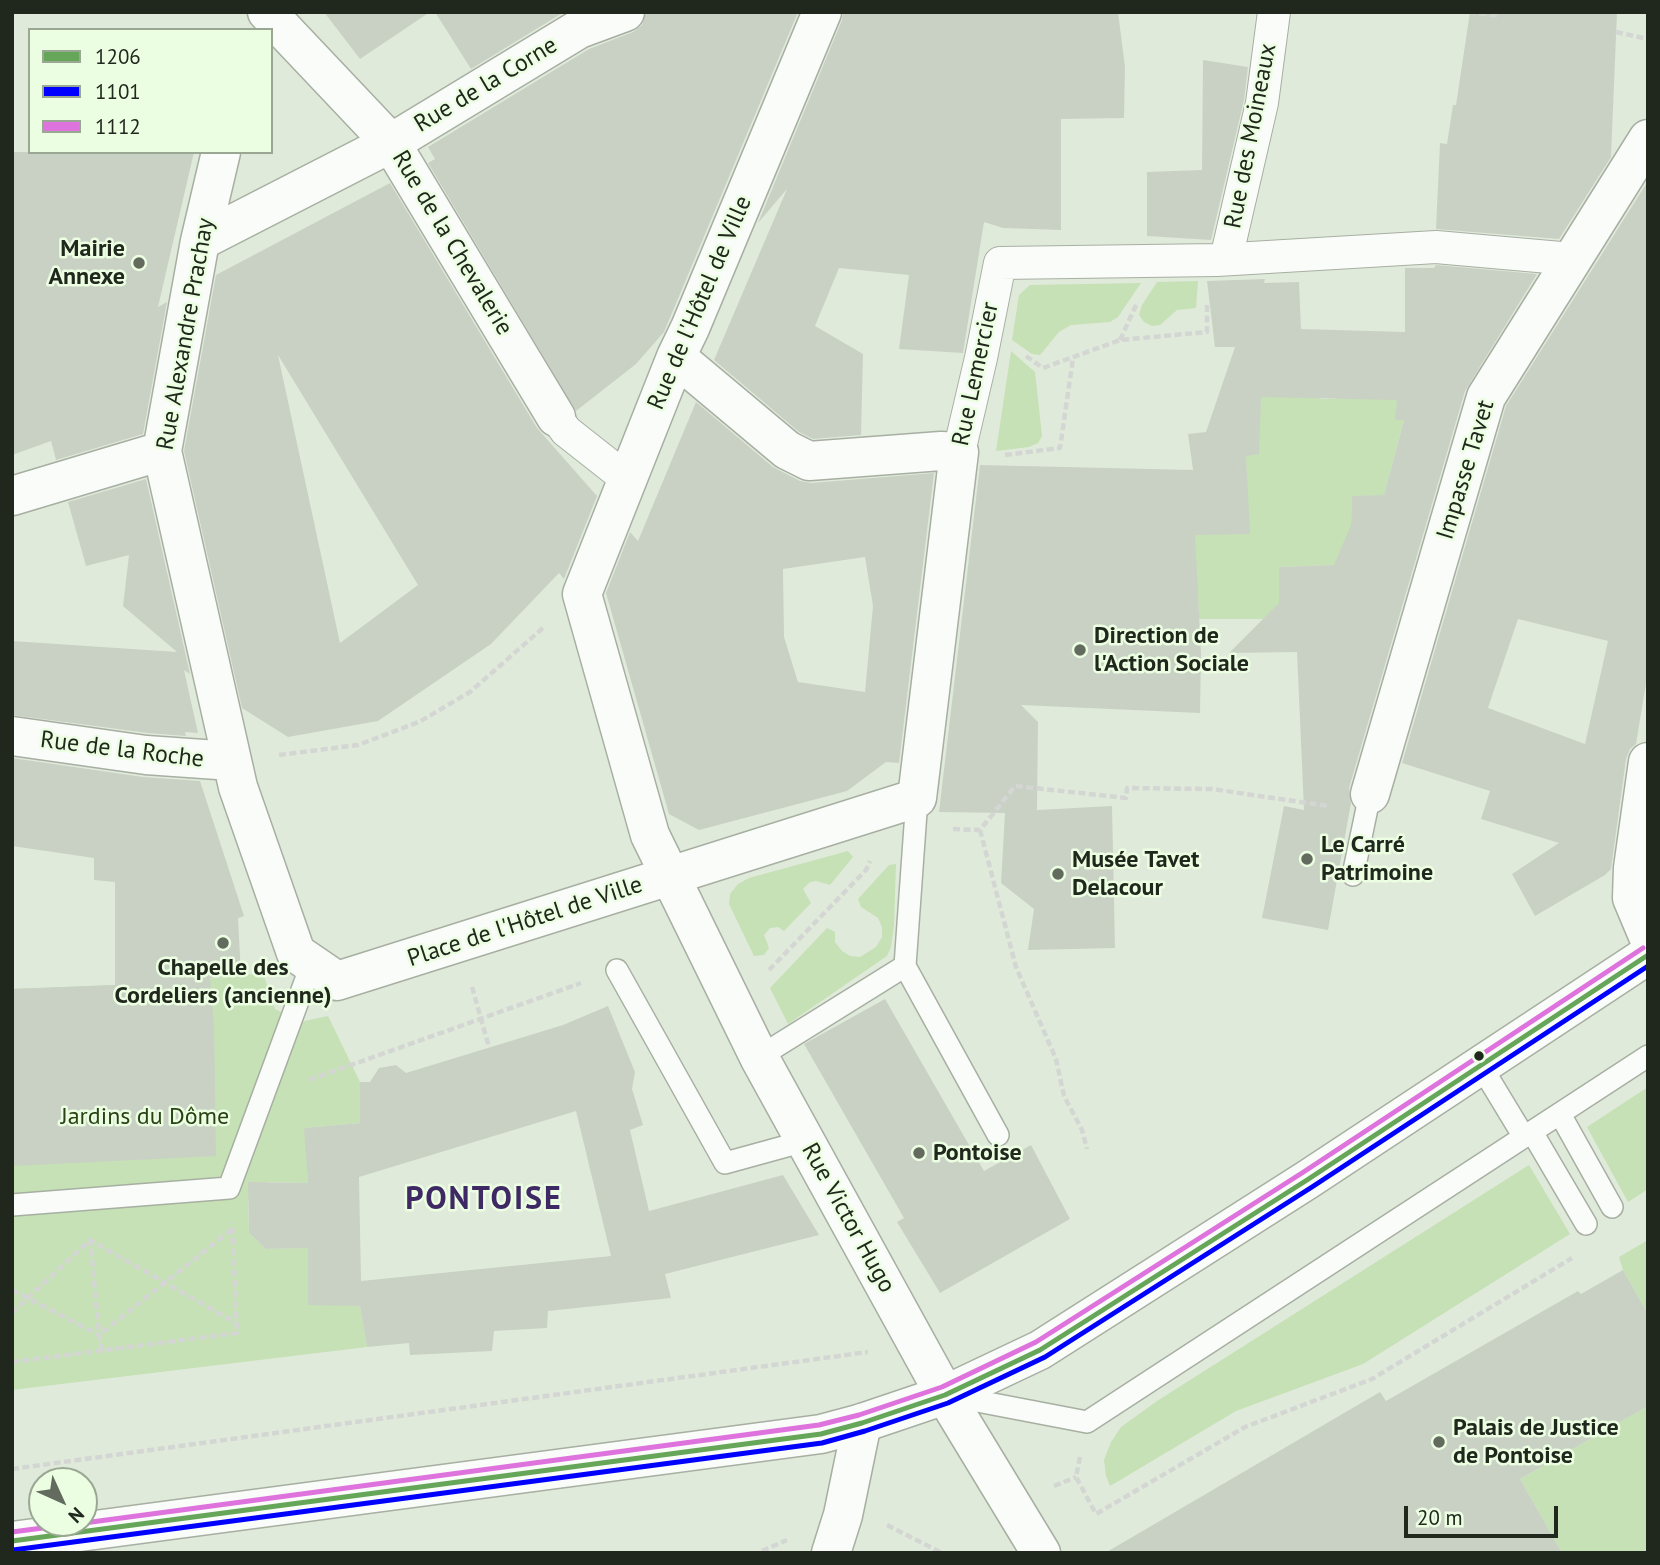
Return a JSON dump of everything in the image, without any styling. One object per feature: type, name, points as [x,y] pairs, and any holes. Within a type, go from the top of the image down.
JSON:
[{"type":"street","name":"Rue de la Chevalerie","points":[[267,12],[391,143],[566,431],[627,479]]},
{"type":"street","name":"Rue de l'Hôtel de Ville","points":[[582,594],[676,357],[822,12]]},
{"type":"street","name":"Rue des Moineaux","points":[[1217,260],[1262,103],[1274,12]]},
{"type":"street","name":"Rue de la Corne","points":[[200,241],[391,143],[579,29],[622,13]]},
{"type":"street","name":"Impasse Tavet","points":[[1369,804],[1486,397],[1648,139]]},
{"type":"street","name":"Rue Alexandre Prachay","points":[[221,154],[200,241],[162,451],[232,761]]},
{"type":"street","name":"Rue Lemercier","points":[[917,799],[977,454],[981,358],[1000,263],[1217,260],[1436,247],[1572,259]]},
{"type":"street","points":[[676,357],[786,450],[809,461],[941,451],[977,454]]},
{"type":"street","points":[[12,496],[162,451]]},
{"type":"street","name":"Place de l'Hôtel de Ville","points":[[232,761],[238,787],[296,953],[337,981],[670,876],[650,835],[582,594]]},
{"type":"street","name":"Rue de la Roche","points":[[12,736],[146,755],[232,761]]},
{"type":"street","points":[[1648,762],[1633,868],[1632,898],[1648,936]]},
{"type":"street","points":[[670,876],[917,799]]},
{"type":"street","name":"Rue Victor Hugo","points":[[670,876],[759,1057],[805,1141],[946,1395],[1041,1553]]},
{"type":"street","points":[[12,1541],[821,1434],[946,1395],[1040,1350],[1481,1066],[1648,955]]},
{"type":"street","points":[[831,1553],[843,1515],[862,1423]]},
{"type":"lane","points":[[917,799],[905,966],[998,1135]]},
{"type":"lane","points":[[1353,875],[1369,804]]},
{"type":"lane","points":[[12,1205],[229,1188],[312,963]]},
{"type":"lane","points":[[759,1057],[905,966]]},
{"type":"lane","points":[[617,970],[724,1163],[805,1141]]},
{"type":"lane","points":[[946,1395],[1087,1422],[1648,1056]]},
{"type":"lane","points":[[1481,1066],[1586,1224]]},
{"type":"lane","points":[[1560,1114],[1612,1207]]},
{"type":"path","points":[[1469,12],[1499,16]]},
{"type":"path","points":[[1616,32],[1648,39]]},
{"type":"path","points":[[1022,353],[1043,368],[1120,340],[1207,332],[1217,260]]},
{"type":"path","points":[[977,454],[1060,448],[1073,358]]},
{"type":"path","points":[[232,761],[358,745],[419,722],[470,692],[582,594]]},
{"type":"path","points":[[980,830],[1015,786],[1126,798],[1127,788],[1212,789],[1369,804]]},
{"type":"path","points":[[963,830],[980,830]]},
{"type":"path","points":[[980,830],[1016,967],[1056,1059],[1064,1096],[1082,1130],[1087,1149]]},
{"type":"path","points":[[734,1006],[866,870]]},
{"type":"path","points":[[262,1096],[617,970]]},
{"type":"path","points":[[471,982],[489,1047]]},
{"type":"path","points":[[87,1199],[102,1351]]},
{"type":"path","points":[[12,1362],[237,1333],[233,1221]]},
{"type":"path","points":[[99,1335],[232,1229]]},
{"type":"path","points":[[90,1240],[236,1323]]},
{"type":"path","points":[[12,1313],[90,1240]]},
{"type":"path","points":[[1096,1514],[1245,1427],[1372,1379],[1579,1254]]},
{"type":"path","points":[[12,1290],[99,1335]]},
{"type":"path","points":[[12,1469],[918,1344]]},
{"type":"path","points":[[901,1531],[942,1553]]},
{"type":"green space","points":[[1198,281],[1196,308],[1177,310],[1160,325],[1152,326],[1144,322],[1139,315],[1142,305],[1157,282]]},
{"type":"green space","points":[[1141,283],[1118,317],[1110,322],[1071,325],[1059,332],[1040,355],[1032,354],[1012,340],[1019,295],[1030,285]]},
{"type":"green space","points":[[1011,351],[1035,372],[1042,436],[1038,443],[1029,447],[996,451]]},
{"type":"green space","points":[[1405,376],[1396,420],[1404,420],[1384,495],[1352,497],[1351,550],[1334,565],[1279,567],[1279,619],[1199,619],[1198,594],[1038,564],[1247,503],[1246,456],[1261,388],[1320,386],[1320,399],[1335,399]]},
{"type":"green space","points":[[848,851],[853,857],[830,885],[810,882],[803,889],[811,903],[784,931],[778,927],[770,928],[764,935],[769,948],[764,955],[754,956],[729,904],[730,894],[738,884],[749,878]]},
{"type":"green space","points":[[896,864],[894,925],[887,956],[788,1024],[770,988],[827,928],[835,932],[835,942],[850,956],[860,957],[876,947],[882,937],[882,927],[878,918],[861,907],[858,899],[889,865]]},
{"type":"green space","name":"Jardins du Dôme","points":[[263,973],[275,1009],[300,1022],[328,1016],[360,1082],[360,1123],[305,1128],[308,1183],[267,1182],[248,1201],[249,1233],[266,1249],[308,1248],[360,1306],[367,1347],[12,1390],[12,989],[168,983]]},
{"type":"green space","points":[[1648,1087],[1648,1189],[1628,1202],[1587,1127]]},
{"type":"green space","points":[[1529,1165],[1570,1234],[1363,1364],[1236,1411],[1110,1486],[1104,1460],[1121,1427],[1157,1401]]},
{"type":"green space","points":[[1648,1240],[1648,1314],[1623,1270],[1619,1257]]},
{"type":"green space","points":[[1648,1406],[1648,1553],[1562,1553],[1520,1479]]},
{"type":"building","points":[[324,12],[430,12],[360,59]]},
{"type":"building","points":[[435,12],[564,12],[471,69]]},
{"type":"building","points":[[646,12],[798,12],[664,332],[636,364],[576,411],[428,163],[435,159],[428,147],[589,49],[633,32],[642,25]]},
{"type":"building","points":[[843,12],[1118,12],[1125,67],[1124,118],[1061,119],[1061,230],[1003,228],[984,222],[963,353],[899,349],[909,275],[839,268],[815,326],[863,354],[861,435],[813,439],[799,432],[714,360],[787,189],[758,223]]},
{"type":"building","points":[[1470,12],[1617,12],[1611,157],[1559,239],[1436,229],[1440,143],[1447,144],[1453,105],[1456,105]]},
{"type":"building","points":[[1203,60],[1248,67],[1244,100],[1211,240],[1147,236],[1147,172],[1202,170]]},
{"type":"building","points":[[12,152],[194,154],[158,307],[167,302],[143,434],[56,460],[51,441],[12,455]]},
{"type":"building","points":[[1648,181],[1648,671],[1636,744],[1630,749],[1626,759],[1611,869],[1535,916],[1512,874],[1559,843],[1481,819],[1490,791],[1402,763],[1506,406]],"holes":[[[1518,619],[1608,641],[1585,744],[1488,708]]]},
{"type":"building","points":[[390,183],[537,428],[597,496],[564,579],[559,573],[491,644],[378,721],[288,737],[242,708],[184,451],[216,275]],"holes":[[[278,355],[418,585],[340,643]]]},
{"type":"building","points":[[1436,265],[1537,274],[1465,391],[1349,788],[1351,803],[1328,930],[1262,918],[1284,806],[1304,810],[1297,652],[1229,653],[1279,603],[1279,567],[1334,565],[1351,525],[1352,496],[1384,495],[1404,420],[1395,420],[1397,400],[1261,397],[1259,454],[1246,456],[1250,534],[1195,535],[1201,653],[1200,713],[1021,705],[1038,722],[1037,810],[1112,806],[1115,948],[1028,950],[1034,909],[1001,883],[1005,813],[939,812],[980,465],[1193,470],[1188,434],[1206,432],[1235,347],[1215,347],[1207,281],[1265,279],[1264,283],[1299,282],[1301,329],[1405,332],[1405,268],[1434,268]]},
{"type":"building","points":[[696,402],[773,467],[800,481],[811,483],[934,473],[899,763],[886,762],[847,791],[699,830],[669,814],[606,593],[630,532],[638,541]],"holes":[[[865,557],[873,606],[865,692],[798,682],[784,637],[783,569]]]},
{"type":"building","points":[[146,479],[190,674],[184,670],[198,733],[185,732],[186,736],[148,733],[12,715],[12,641],[177,652],[123,606],[129,555],[86,566],[68,502]]},
{"type":"building","points":[[12,758],[143,777],[200,781],[244,916],[238,918],[241,975],[210,978],[214,1027],[216,1156],[12,1166],[12,989],[115,985],[115,882],[94,880],[94,858],[12,846]]},
{"type":"building","name":"Pontoise","points":[[885,999],[984,1171],[1031,1145],[1070,1219],[940,1293],[897,1222],[904,1218],[804,1044]]},
{"type":"building","points":[[608,1006],[635,1072],[632,1089],[643,1125],[630,1130],[649,1211],[783,1175],[819,1235],[665,1274],[671,1298],[548,1311],[547,1328],[494,1331],[492,1351],[410,1355],[409,1343],[367,1347],[360,1306],[308,1305],[308,1248],[266,1249],[249,1233],[248,1182],[308,1183],[304,1128],[360,1123],[360,1082],[370,1082],[379,1068],[396,1065],[406,1073],[563,1025]],"holes":[[[576,1111],[611,1256],[361,1281],[359,1177]]]},
{"type":"building","name":"Palais de Justice de Pontoise","points":[[1623,1270],[1648,1314],[1648,1406],[1520,1479],[1562,1553],[1105,1553],[1380,1392],[1386,1401],[1578,1291],[1581,1294]]},
{"type":"transit line","name":"1112","points":[[98,1521],[819,1425],[859,1415],[942,1387],[1036,1342],[1302,1173],[1643,948]]},
{"type":"transit line","name":"1206","points":[[12,1541],[821,1434],[945,1395],[1040,1350],[1307,1180],[1648,955]]},
{"type":"transit line","name":"1101","points":[[13,1550],[822,1443],[948,1403],[1045,1357],[1312,1187],[1648,966]]},
{"type":"transit line","name":"1112","points":[[12,1532],[28,1530]]},
{"type":"place","name":"Mairie Annexe","points":[[139,263]]},
{"type":"place","name":"Direction de l'Action Sociale","points":[[1080,650]]},
{"type":"place","name":"Le Carré Patrimoine","points":[[1307,859]]},
{"type":"place","name":"Musée Tavet Delacour","points":[[1058,874]]},
{"type":"place","name":"Chapelle des Cordeliers (ancienne)","points":[[223,943]]},
{"type":"place","name":"Pontoise","points":[[919,1153]]},
{"type":"place","name":"Palais de Justice de Pontoise","points":[[1439,1442]]},
{"type":"district","name":"PONTOISE","points":[[484,1200]]}]
